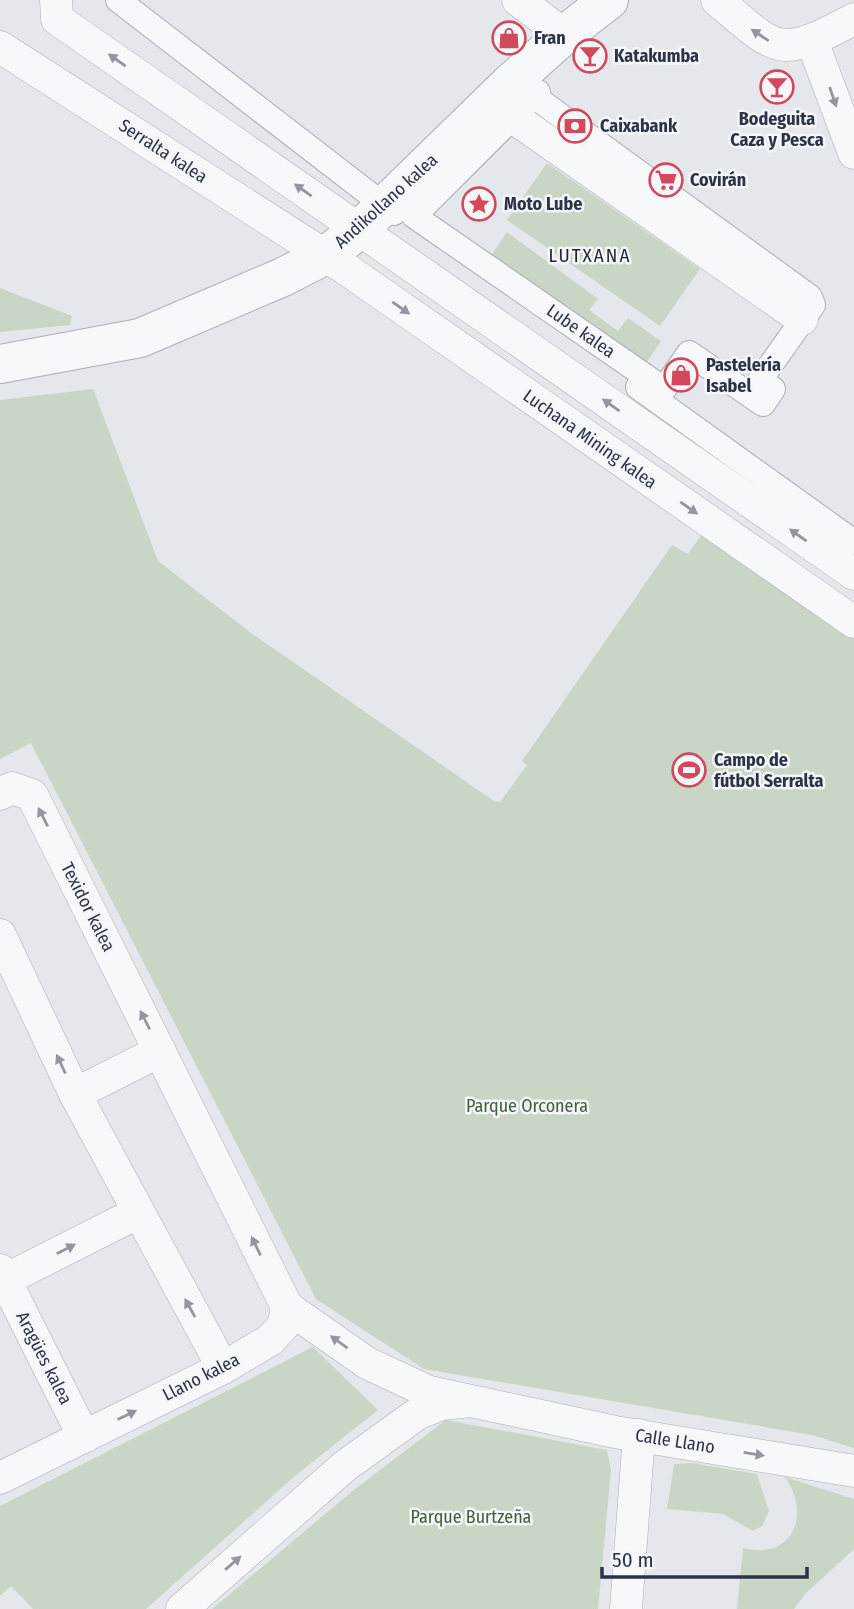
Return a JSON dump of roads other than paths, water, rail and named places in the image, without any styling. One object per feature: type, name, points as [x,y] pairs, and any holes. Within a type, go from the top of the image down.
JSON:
[{"type":"street","points":[[118,0],[372,218],[398,256],[854,574]]},
{"type":"street","points":[[518,0],[564,35]]},
{"type":"street","name":"Andikollano kalea","points":[[0,364],[140,338],[283,277],[326,255],[501,110],[564,35],[609,0]]},
{"type":"street","points":[[717,0],[760,37],[780,47],[812,41],[854,19]]},
{"type":"street","points":[[57,9],[854,542]]},
{"type":"street","points":[[812,41],[854,153]]},
{"type":"street","name":"Serralta kalea","points":[[0,47],[326,255]]},
{"type":"street","name":"Lube kalea","points":[[501,110],[802,319],[760,380],[773,389],[763,404],[689,353],[664,389],[414,216],[501,110]]},
{"type":"street","name":"Luchana Mining kalea","points":[[326,255],[854,622]]},
{"type":"street","points":[[363,281],[373,261],[384,255],[398,256]]},
{"type":"street","name":"Texidor kalea","points":[[0,794],[12,788],[32,795],[287,1307]]},
{"type":"street","points":[[0,935],[75,1094],[223,1368]]},
{"type":"street","points":[[75,1094],[160,1051]]},
{"type":"street","name":"Aragües kalea","points":[[84,1437],[3,1275],[137,1213]]},
{"type":"street","points":[[287,1307],[377,1367],[429,1392],[466,1402]]},
{"type":"street","name":"Llano kalea","points":[[0,1478],[223,1368],[270,1340],[284,1325],[287,1307]]},
{"type":"street","points":[[377,1367],[397,1403],[398,1417],[391,1432]]},
{"type":"street","points":[[182,1609],[345,1466],[391,1432],[417,1414],[442,1404],[466,1402]]},
{"type":"street","name":"Calle Llano","points":[[466,1402],[639,1435],[854,1471]]},
{"type":"street","points":[[626,1609],[639,1435]]},
{"type":"place","name":"Fran","points":[[509,38]]},
{"type":"place","name":"Katakumba","points":[[590,56]]},
{"type":"place","name":"Bodeguita Caza y Pesca","points":[[777,87]]},
{"type":"place","name":"Caixabank","points":[[575,126]]},
{"type":"place","name":"Covirán","points":[[666,180]]},
{"type":"place","name":"Moto Lube","points":[[479,204]]},
{"type":"place","name":"Pastelería Isabel","points":[[681,375]]},
{"type":"place","name":"Campo de fútbol Serralta","points":[[689,770]]},
{"type":"district","name":"LUTXANA","points":[[590,255]]},
{"type":"park label","name":"Parque Orconera","points":[[527,1106]]},
{"type":"park label","name":"Parque Burtzeña","points":[[471,1517]]}]
